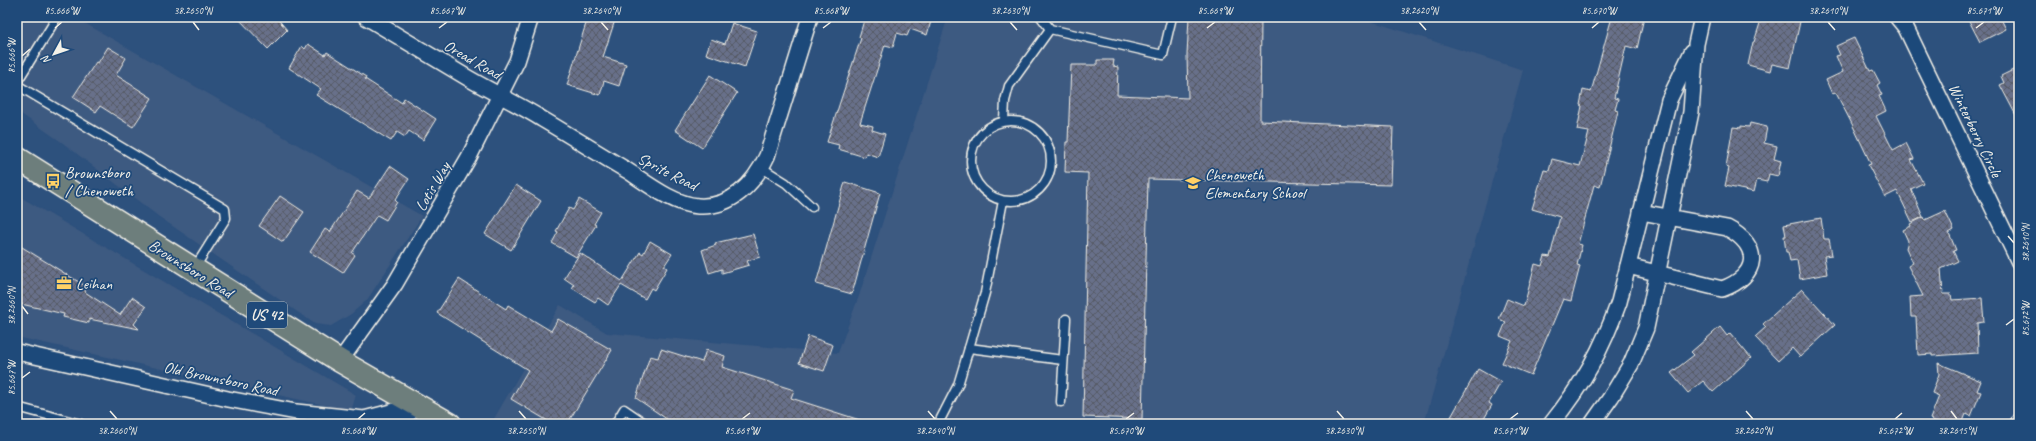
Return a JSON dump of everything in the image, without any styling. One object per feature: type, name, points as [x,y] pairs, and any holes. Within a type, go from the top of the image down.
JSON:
[{"type":"main road","name":"Brownsboro Road","points":[[17,158],[340,361],[450,424]]},
{"type":"street","name":"Oread Road","points":[[366,17],[500,96]]},
{"type":"street","name":"Lotis Way","points":[[340,361],[395,284],[469,157],[517,61],[531,17]]},
{"type":"street","name":"Sprite Road","points":[[500,96],[541,118],[649,184],[675,198],[696,206],[710,206],[725,202],[735,196],[755,178],[762,168],[810,17]]},
{"type":"street","points":[[1592,424],[1631,364],[1646,328],[1691,112],[1696,44],[1702,17]]},
{"type":"street","name":"Winterberry Circle","points":[[1897,17],[1906,28],[2019,262]]},
{"type":"street","points":[[1551,424],[1592,367],[1605,341],[1619,302],[1669,100],[1696,44]]},
{"type":"street","points":[[1628,266],[1722,289],[1734,284],[1746,276],[1752,260],[1748,244],[1739,234],[1727,228],[1642,212]]},
{"type":"street","name":"Old Brownsboro Road","points":[[17,352],[228,399],[296,412],[364,419],[418,405]]},
{"type":"street","points":[[399,424],[418,405]]},
{"type":"lane","points":[[1041,17],[1050,29],[1163,55],[1172,17]]},
{"type":"lane","points":[[17,82],[56,19]]},
{"type":"lane","points":[[1004,120],[1005,101],[1009,86],[1050,29]]},
{"type":"lane","points":[[17,85],[225,209],[226,218],[194,270]]},
{"type":"lane","points":[[1004,120],[1020,121],[1034,127],[1045,138],[1051,153],[1051,169],[1045,184],[1034,195],[1019,201],[1003,201],[988,194],[977,183],[971,168],[971,152],[977,138],[989,126],[1004,120]]},
{"type":"lane","points":[[762,168],[786,183],[812,207]]},
{"type":"lane","points":[[938,424],[958,385],[969,348],[985,293],[1003,201]]},
{"type":"lane","points":[[1061,402],[1066,319]]},
{"type":"lane","points":[[969,348],[1063,360]]},
{"type":"lane","points":[[17,407],[81,424]]},
{"type":"lane","points":[[616,424],[624,409],[646,424]]},
{"type":"shaded area","points":[[17,17],[74,17],[422,216],[367,300],[351,314],[331,326],[315,324],[158,216],[63,143],[17,111]]},
{"type":"shaded area","name":"Chenoweth Elementary School","points":[[948,17],[1358,17],[1523,70],[1424,424],[491,424],[560,305],[607,333],[838,353],[859,296]]},
{"type":"shaded area","points":[[17,195],[356,395],[351,411],[17,337]]},
{"type":"building","points":[[237,17],[276,17],[287,30],[268,49]]},
{"type":"building","points":[[588,17],[616,17],[603,57],[626,64],[619,86],[604,81],[600,95],[567,85]]},
{"type":"building","points":[[865,17],[897,17],[910,21],[911,17],[918,17],[931,21],[927,35],[910,29],[907,36],[897,33],[893,47],[885,45],[860,123],[873,126],[872,130],[885,134],[878,157],[866,153],[865,157],[838,149],[839,145],[827,142],[861,38],[859,37]]},
{"type":"building","name":"Chenoweth Elementary School","points":[[1189,17],[1261,17],[1260,121],[1393,127],[1391,185],[1148,179],[1142,419],[1083,417],[1088,173],[1065,172],[1066,142],[1068,142],[1071,65],[1097,65],[1097,60],[1114,60],[1113,66],[1118,67],[1117,95],[1188,98],[1187,55]]},
{"type":"building","points":[[1612,17],[1644,17],[1637,49],[1626,46],[1614,98],[1618,99],[1615,110],[1618,111],[1600,187],[1594,185],[1578,244],[1582,245],[1577,265],[1580,266],[1571,301],[1563,299],[1531,375],[1502,363],[1512,341],[1500,336],[1506,322],[1499,319],[1507,299],[1524,306],[1535,264],[1542,266],[1545,256],[1550,257],[1560,217],[1532,209],[1544,170],[1549,171],[1552,159],[1580,166],[1589,132],[1577,130],[1582,106],[1580,105],[1583,90],[1591,92]]},
{"type":"building","points":[[1762,17],[1801,17],[1790,68],[1772,64],[1770,71],[1748,65],[1753,42]]},
{"type":"building","points":[[1967,17],[2000,17],[2006,29],[1980,42]]},
{"type":"building","points":[[732,23],[757,31],[745,67],[706,54],[711,39],[725,44]]},
{"type":"building","points":[[1854,38],[1870,71],[1873,70],[1880,83],[1877,85],[1882,95],[1879,96],[1886,111],[1876,116],[1893,150],[1906,143],[1914,159],[1911,160],[1923,183],[1911,189],[1923,217],[1912,222],[1897,191],[1885,197],[1868,165],[1871,164],[1853,126],[1836,93],[1832,94],[1826,80],[1843,72],[1836,56],[1840,55],[1836,46]]},
{"type":"building","points":[[308,44],[325,55],[327,52],[366,77],[365,79],[402,103],[404,98],[436,119],[423,140],[409,131],[405,137],[397,132],[391,141],[316,95],[321,89],[289,68],[302,46],[305,49]]},
{"type":"building","points":[[108,47],[126,58],[116,75],[152,98],[133,127],[100,106],[96,112],[73,97],[96,62],[98,63]]},
{"type":"building","points":[[2019,67],[2019,121],[2000,85],[2004,83],[2001,76]]},
{"type":"building","points":[[710,75],[737,93],[702,148],[675,130]]},
{"type":"building","points":[[1750,123],[1767,127],[1764,143],[1777,146],[1774,159],[1781,161],[1778,176],[1769,174],[1767,182],[1757,180],[1754,192],[1725,186],[1729,168],[1726,167],[1733,127],[1749,127]]},
{"type":"building","points":[[390,166],[409,179],[395,200],[397,202],[386,220],[377,215],[352,253],[355,255],[343,273],[310,252],[325,229],[330,232],[357,191],[369,198]]},
{"type":"building","points":[[845,182],[880,193],[852,294],[816,284]]},
{"type":"building","points":[[516,185],[541,201],[511,250],[485,234]]},
{"type":"building","points":[[280,196],[304,212],[283,242],[259,226]]},
{"type":"building","points":[[579,199],[601,212],[594,224],[596,225],[576,257],[552,243],[558,232],[556,231],[569,208],[573,210]]},
{"type":"building","points":[[1945,211],[1954,230],[1949,233],[1956,250],[1953,251],[1958,261],[1941,269],[1943,294],[1951,294],[1952,300],[1982,298],[1984,322],[1977,323],[1978,353],[1932,356],[1932,354],[1918,355],[1916,317],[1911,317],[1910,297],[1923,296],[1908,266],[1913,263],[1906,248],[1908,241],[1903,230],[1911,226],[1910,224],[1924,217],[1925,220]]},
{"type":"building","points":[[1821,218],[1824,239],[1829,239],[1832,255],[1824,256],[1827,274],[1800,279],[1797,260],[1790,261],[1788,252],[1786,252],[1784,225]]},
{"type":"building","points":[[753,234],[760,257],[747,261],[749,265],[722,273],[722,269],[709,273],[702,250],[716,245],[715,243]]},
{"type":"building","points":[[650,241],[672,254],[664,266],[667,268],[654,290],[651,288],[645,299],[621,285],[608,305],[598,298],[595,302],[572,288],[574,285],[564,278],[580,253],[622,281],[640,252],[643,254]]},
{"type":"building","points":[[17,244],[87,287],[85,292],[120,315],[132,297],[146,307],[134,324],[139,329],[89,319],[89,323],[63,317],[64,314],[17,303]]},
{"type":"building","points":[[459,279],[506,309],[508,305],[551,331],[558,319],[612,350],[567,424],[553,424],[511,399],[528,370],[437,313]]},
{"type":"building","points":[[1802,289],[1835,325],[1800,357],[1792,348],[1778,361],[1755,337],[1766,327],[1763,324]]},
{"type":"building","points":[[1720,327],[1727,336],[1730,333],[1751,358],[1713,392],[1703,381],[1688,393],[1671,373],[1694,355],[1691,352]]},
{"type":"building","points":[[808,336],[833,345],[824,371],[799,363]]},
{"type":"building","points":[[661,349],[702,362],[706,350],[725,356],[722,367],[794,390],[791,398],[863,421],[862,424],[674,424],[636,398],[650,356],[658,358]]},
{"type":"building","points":[[1938,363],[1981,381],[1977,391],[1981,392],[1971,416],[1966,414],[1962,424],[1941,424],[1930,419],[1939,396],[1932,393],[1939,374]]},
{"type":"building","points":[[1478,369],[1501,382],[1489,403],[1492,405],[1481,424],[1447,424]]},
{"type":"place","name":"Brownsboro / Chenoweth","points":[[53,181]]},
{"type":"place","name":"Chenoweth Elementary School","points":[[1193,183]]},
{"type":"place","name":"Leihan","points":[[64,283]]}]
